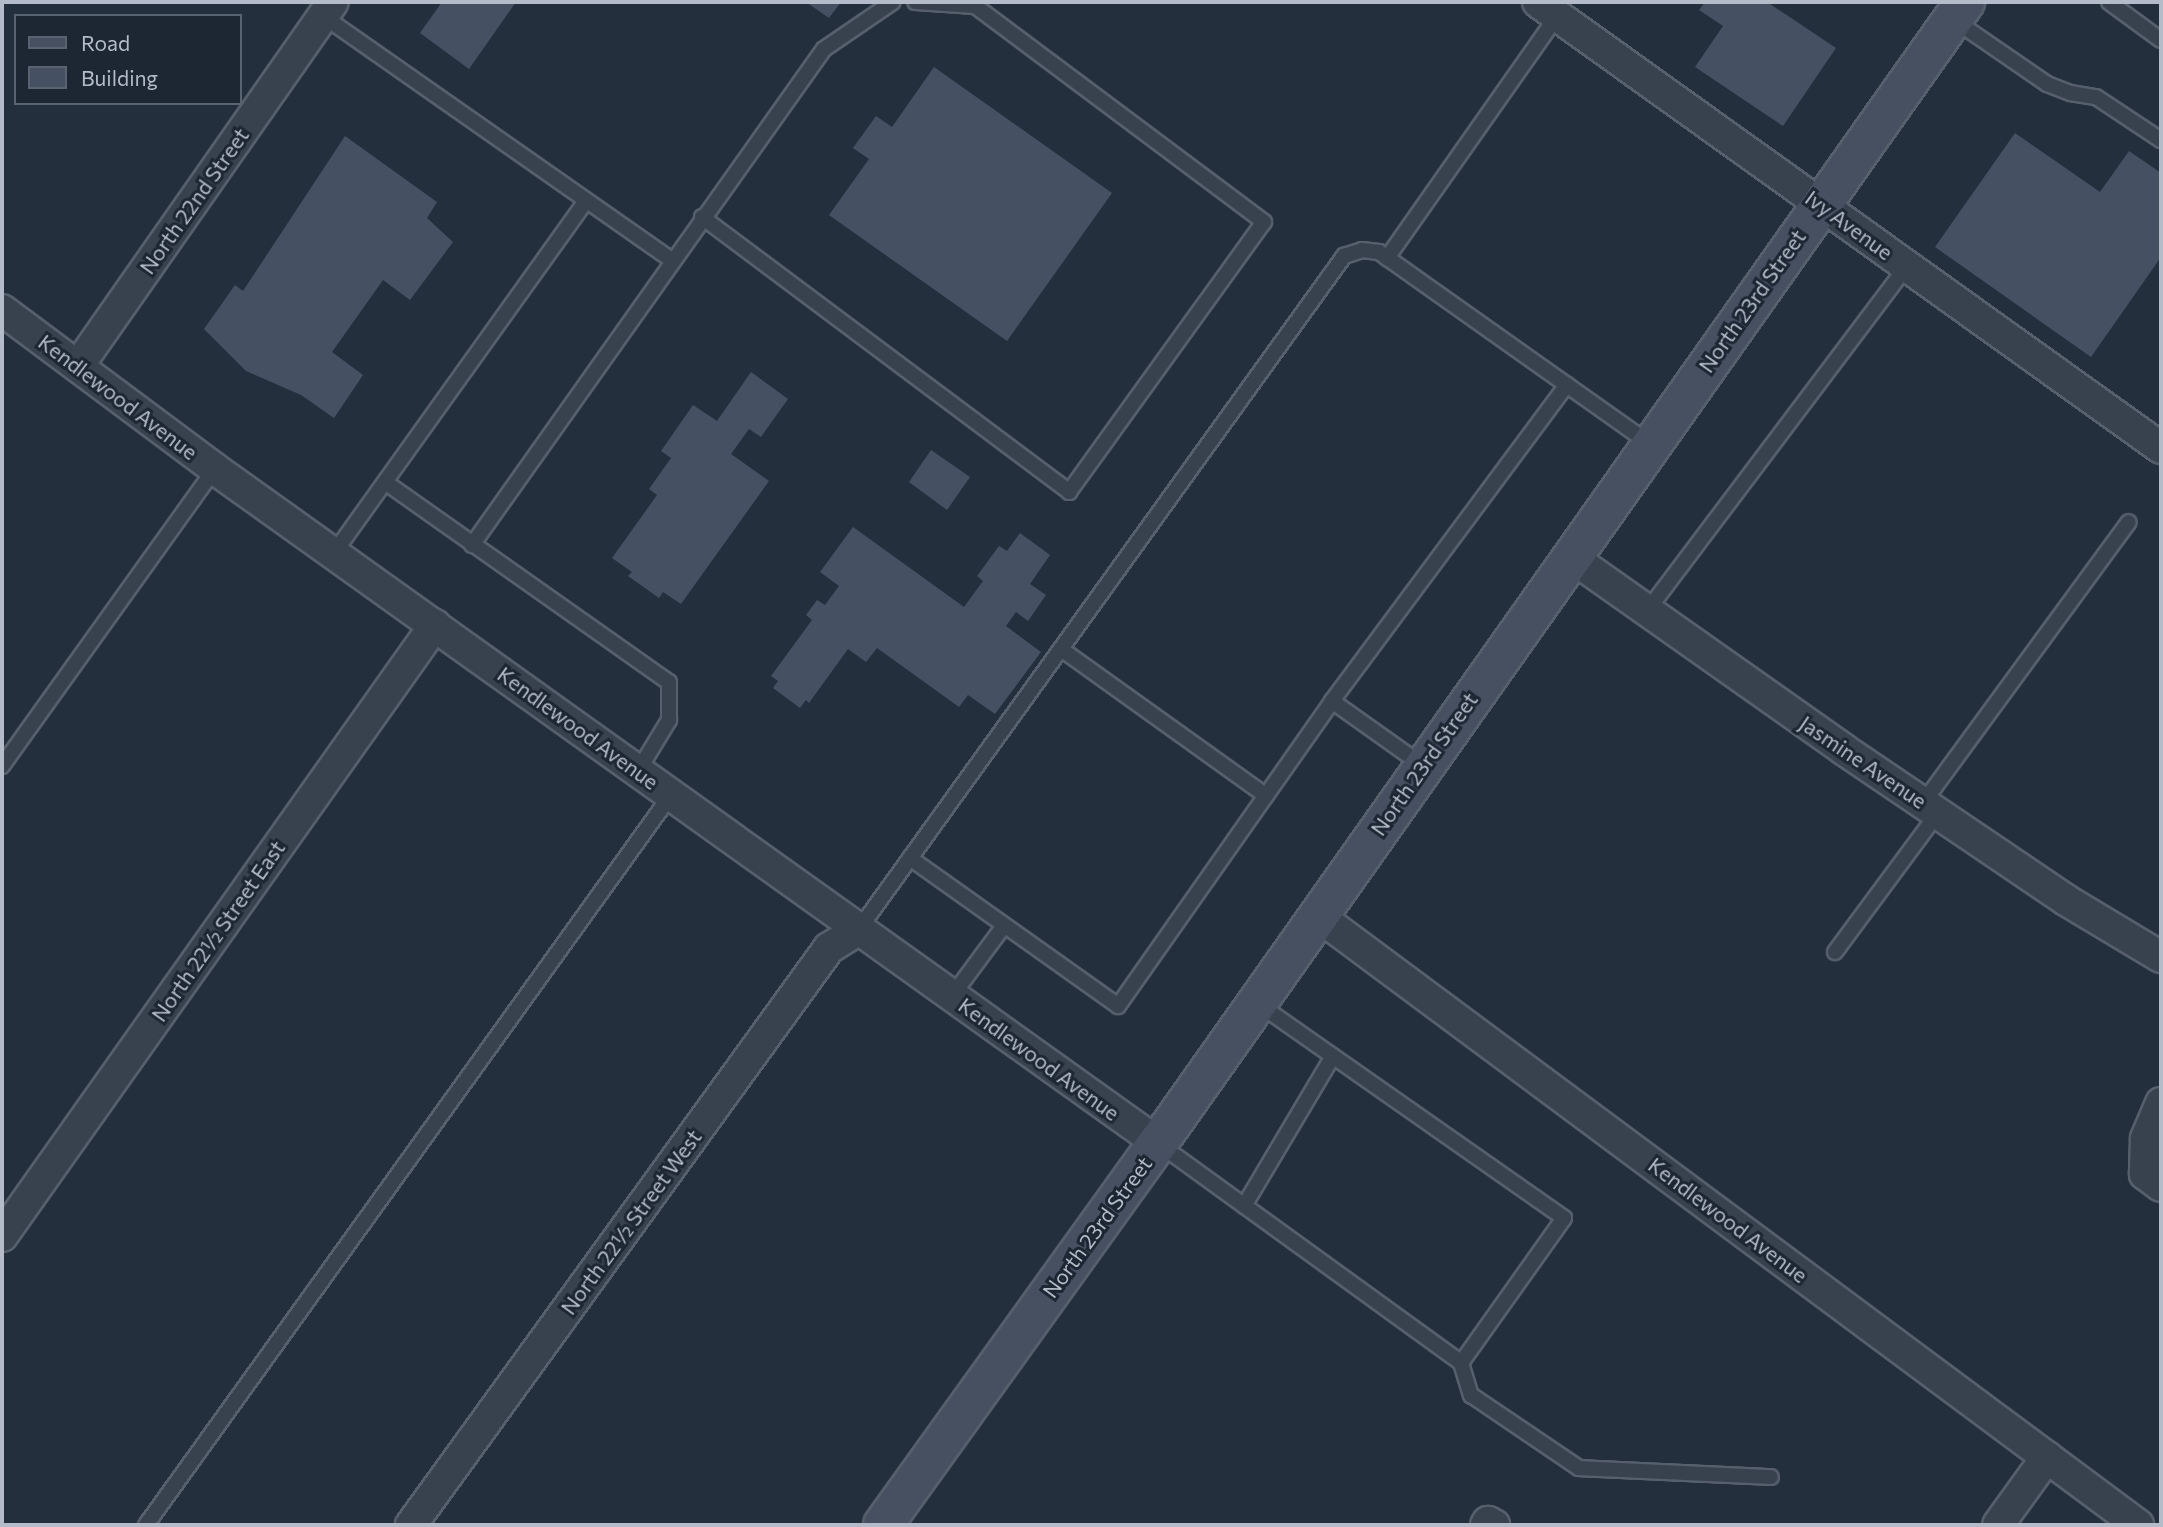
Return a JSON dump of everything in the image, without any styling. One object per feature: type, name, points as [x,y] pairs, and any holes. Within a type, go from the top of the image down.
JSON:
[{"type":"main road","name":"North 23rd Street","points":[[883,1525],[1158,1143],[1959,11]]},
{"type":"street","name":"North 22nd Street","points":[[78,366],[328,9]]},
{"type":"street","name":"Ivy Avenue","points":[[1547,9],[2161,448]]},
{"type":"street","name":"Kendlewood Avenue","points":[[2,310],[215,469],[1158,1143]]},
{"type":"street","name":"Jasmine Avenue","points":[[1571,557],[1930,808],[2066,900],[2161,957]]},
{"type":"street","name":"North 22½ Street East","points":[[2,1236],[435,625]]},
{"type":"street","name":"Kendlewood Avenue","points":[[1317,915],[2138,1525]]},
{"type":"street","name":"North 22½ Street West","points":[[411,1525],[829,948],[859,929]]},
{"type":"street","points":[[2161,1103],[2146,1139],[2145,1174],[2161,1186]]},
{"type":"street","points":[[1998,1525],[2047,1457]]},
{"type":"street","points":[[1486,1525],[1488,1522],[1494,1525]]},
{"type":"lane","points":[[472,544],[671,260],[824,49],[893,2]]},
{"type":"lane","points":[[702,217],[1069,492],[1264,222],[975,6],[915,2]]},
{"type":"lane","points":[[2109,2],[2161,40]]},
{"type":"lane","points":[[328,9],[586,201],[671,260]]},
{"type":"lane","points":[[1387,258],[1547,9]]},
{"type":"lane","points":[[1959,11],[2047,84],[2070,93],[2096,97],[2161,140]]},
{"type":"lane","points":[[334,552],[586,201]]},
{"type":"lane","points":[[859,929],[1344,256],[1362,250],[1379,252],[1651,444]]},
{"type":"lane","points":[[1647,611],[1907,267]]},
{"type":"lane","points":[[910,858],[1003,927],[1118,1006],[1332,701],[1567,385]]},
{"type":"lane","points":[[2,766],[215,469]]},
{"type":"lane","points":[[385,482],[669,682],[669,720],[638,771]]},
{"type":"lane","points":[[1835,952],[1930,808],[2129,522]]},
{"type":"lane","points":[[1061,649],[1266,796]]},
{"type":"lane","points":[[1332,701],[1423,765]]},
{"type":"lane","points":[[146,1525],[671,795]]},
{"type":"lane","points":[[952,996],[1003,927]]},
{"type":"lane","points":[[1256,1002],[1564,1218],[1461,1363]]},
{"type":"lane","points":[[1244,1206],[1333,1056]]},
{"type":"lane","points":[[1158,1143],[1461,1363],[1471,1395],[1579,1468],[1771,1477]]},
{"type":"building","points":[[442,2],[516,2],[469,69],[420,33]]},
{"type":"building","points":[[806,2],[841,2],[829,18]]},
{"type":"building","points":[[1705,2],[1767,2],[1836,48],[1783,126],[1695,67],[1723,26],[1699,10]]},
{"type":"building","points":[[934,67],[1112,193],[1007,341],[829,215],[869,159],[853,148],[876,116],[892,127]]},
{"type":"building","points":[[2015,133],[2100,192],[2129,151],[2161,173],[2161,257],[2091,357],[1935,247]]},
{"type":"building","points":[[345,136],[437,202],[427,218],[453,242],[410,300],[383,280],[332,352],[363,375],[334,418],[301,395],[246,371],[204,329],[235,285],[243,291]]},
{"type":"building","points":[[751,372],[788,399],[761,437],[749,429],[731,454],[769,481],[681,604],[663,592],[659,598],[628,576],[632,572],[612,558],[657,495],[649,489],[671,458],[661,451],[693,405],[717,421]]},
{"type":"building","points":[[931,450],[970,477],[947,510],[909,482]]},
{"type":"building","points":[[853,527],[964,607],[983,581],[977,576],[999,546],[1007,551],[1020,533],[1050,555],[1030,584],[1046,595],[1028,621],[1016,612],[1006,626],[1041,652],[995,714],[968,695],[959,707],[877,648],[866,662],[848,649],[809,703],[806,700],[800,708],[773,688],[778,681],[771,676],[812,620],[806,615],[817,600],[825,605],[839,586],[820,572]]}]
